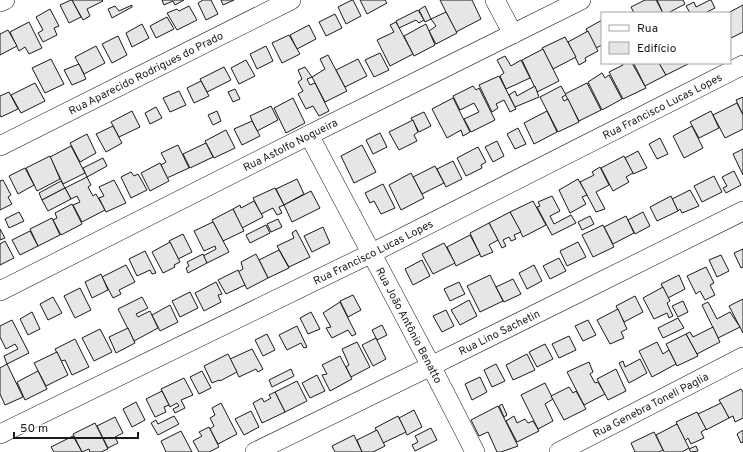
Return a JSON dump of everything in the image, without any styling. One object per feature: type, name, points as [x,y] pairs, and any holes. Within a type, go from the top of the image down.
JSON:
[{"type":"street","points":[[0,2],[5,0]]},
{"type":"street","name":"Rua Aparecido Rodrigues do Prado","points":[[0,146],[292,0]]},
{"type":"street","points":[[495,0],[513,34]]},
{"type":"street","name":"Rua Astolfo Nogueira","points":[[0,291],[580,0]]},
{"type":"street","name":"Rua Francisco Lucas Lopes","points":[[0,434],[372,253],[743,65]]},
{"type":"street","name":"Rua João Antônio Benatto","points":[[309,135],[475,452]]},
{"type":"street","name":"Rua Lino Sachetin","points":[[255,452],[743,211]]},
{"type":"street","name":"Rua Genebra Toneli Paglia","points":[[559,452],[743,357]]},
{"type":"building","points":[[71,0],[81,17],[69,23],[60,5]]},
{"type":"building","points":[[72,0],[103,1],[87,9],[90,16],[83,20]]},
{"type":"building","points":[[162,0],[184,0],[175,5],[173,1],[164,5]]},
{"type":"building","points":[[203,0],[211,0],[218,14],[206,20],[198,3]]},
{"type":"building","points":[[221,0],[234,0],[223,5]]},
{"type":"building","points":[[352,0],[361,16],[346,24],[338,7]]},
{"type":"building","points":[[360,0],[385,0],[387,3],[367,14]]},
{"type":"building","points":[[440,0],[472,0],[481,19],[456,32]]},
{"type":"building","points":[[645,0],[656,0],[662,12],[634,12],[631,7]]},
{"type":"building","points":[[657,0],[683,0],[685,4],[670,12],[663,12]]},
{"type":"building","points":[[711,0],[715,8],[707,12],[689,12],[686,6],[694,2],[696,7]]},
{"type":"building","points":[[132,5],[132,7],[112,18],[108,9],[115,6],[119,11]]},
{"type":"building","points":[[743,5],[743,32],[731,38],[731,12]]},
{"type":"building","points":[[189,6],[197,20],[177,30],[167,13],[177,9],[179,11]]},
{"type":"building","points":[[425,6],[431,19],[425,22],[419,10]]},
{"type":"building","points":[[50,9],[59,26],[54,28],[57,35],[43,42],[38,33],[43,30],[36,17]]},
{"type":"building","points":[[418,10],[424,20],[419,23],[416,20],[399,28],[396,21]]},
{"type":"building","points":[[446,12],[457,33],[436,44],[429,31],[436,26],[431,19]]},
{"type":"building","points":[[335,14],[342,28],[326,36],[319,22]]},
{"type":"building","points":[[167,17],[174,29],[156,38],[150,26]]},
{"type":"building","points":[[601,21],[601,46],[596,48],[586,29]]},
{"type":"building","points":[[29,22],[42,48],[29,54],[25,47],[19,51],[10,32]]},
{"type":"building","points":[[396,22],[413,54],[390,66],[377,40],[394,32],[390,25]]},
{"type":"building","points":[[142,24],[149,38],[132,47],[126,33]]},
{"type":"building","points":[[426,24],[435,45],[414,56],[404,36]]},
{"type":"building","points":[[309,25],[316,39],[297,49],[290,35]]},
{"type":"building","points":[[8,30],[17,46],[0,55],[0,34]]},
{"type":"building","points":[[588,31],[598,51],[585,58],[586,61],[579,65],[568,42]]},
{"type":"building","points":[[289,35],[300,54],[282,63],[272,43]]},
{"type":"building","points":[[118,36],[127,55],[112,63],[102,44]]},
{"type":"building","points":[[565,37],[576,57],[553,69],[542,48]]},
{"type":"building","points":[[96,46],[105,63],[84,74],[75,57]]},
{"type":"building","points":[[266,46],[273,61],[257,69],[250,54]]},
{"type":"building","points":[[543,49],[559,81],[537,92],[522,60]]},
{"type":"building","points":[[380,53],[389,70],[374,77],[365,60]]},
{"type":"building","points":[[328,55],[347,91],[325,102],[312,77],[325,69],[320,59]]},
{"type":"building","points":[[505,56],[511,66],[521,60],[530,78],[506,89],[500,76],[504,73],[497,60]]},
{"type":"building","points":[[51,59],[64,84],[45,93],[32,68]]},
{"type":"building","points":[[358,59],[367,76],[345,87],[336,70]]},
{"type":"building","points":[[246,60],[255,76],[239,84],[231,68]]},
{"type":"building","points":[[79,64],[86,79],[72,85],[64,70]]},
{"type":"building","points":[[633,64],[646,88],[623,99],[609,72],[623,65]]},
{"type":"building","points":[[634,64],[660,64],[666,75],[645,86]]},
{"type":"building","points":[[660,64],[688,64],[666,75]]},
{"type":"building","points":[[224,67],[231,80],[207,92],[200,79]]},
{"type":"building","points":[[305,67],[312,77],[307,79],[310,85],[315,83],[329,111],[319,116],[313,106],[306,109],[298,94],[303,91],[298,82],[302,79],[298,70]]},
{"type":"building","points":[[602,73],[605,78],[609,75],[622,99],[602,110],[588,82]]},
{"type":"building","points":[[499,76],[516,109],[510,112],[504,100],[496,104],[498,108],[492,112],[479,85]]},
{"type":"building","points":[[201,81],[209,96],[194,103],[187,88]]},
{"type":"building","points":[[35,83],[45,101],[21,113],[11,95]]},
{"type":"building","points":[[587,83],[601,110],[579,121],[565,94]]},
{"type":"building","points":[[473,86],[476,90],[479,88],[495,120],[471,132],[464,119],[479,112],[474,103],[460,110],[453,96]]},
{"type":"building","points":[[535,86],[539,97],[515,107],[509,95],[515,91],[517,96]]},
{"type":"building","points":[[561,86],[566,95],[562,97],[564,101],[568,99],[579,122],[558,132],[540,97]]},
{"type":"building","points":[[235,89],[240,99],[233,102],[228,92]]},
{"type":"building","points":[[179,91],[186,105],[170,112],[163,98]]},
{"type":"building","points":[[9,92],[18,109],[1,117],[0,96]]},
{"type":"building","points":[[743,97],[743,115],[736,100]]},
{"type":"building","points":[[293,98],[305,123],[286,133],[274,108]]},
{"type":"building","points":[[453,98],[470,132],[463,136],[461,130],[447,138],[432,109]]},
{"type":"building","points":[[737,103],[743,115],[743,129],[725,138],[713,115]]},
{"type":"building","points":[[271,106],[278,120],[257,131],[250,116]]},
{"type":"building","points":[[156,107],[162,118],[150,124],[145,113]]},
{"type":"building","points":[[132,111],[140,127],[119,137],[111,122]]},
{"type":"building","points":[[217,111],[221,121],[213,125],[208,115]]},
{"type":"building","points":[[547,111],[557,132],[534,144],[524,123]]},
{"type":"building","points":[[711,111],[719,128],[699,138],[690,122]]},
{"type":"building","points":[[424,112],[431,126],[419,132],[411,118]]},
{"type":"building","points":[[413,120],[418,132],[414,135],[417,141],[399,150],[389,132]]},
{"type":"building","points":[[252,121],[260,136],[242,145],[234,129]]},
{"type":"building","points":[[113,126],[122,143],[106,152],[96,134]]},
{"type":"building","points":[[692,126],[703,148],[684,158],[673,136]]},
{"type":"building","points":[[518,128],[526,144],[515,149],[507,134]]},
{"type":"building","points":[[226,130],[235,148],[214,158],[205,141]]},
{"type":"building","points":[[380,133],[387,147],[373,154],[366,140]]},
{"type":"building","points":[[87,134],[96,153],[80,162],[70,143]]},
{"type":"building","points":[[660,138],[668,154],[657,159],[649,144]]},
{"type":"building","points":[[497,141],[504,156],[493,162],[485,147]]},
{"type":"building","points":[[206,143],[213,157],[190,168],[183,154]]},
{"type":"building","points":[[178,145],[189,168],[167,178],[161,165],[166,162],[161,153]]},
{"type":"building","points":[[362,145],[376,172],[354,183],[341,156]]},
{"type":"building","points":[[71,146],[85,173],[63,184],[50,157]]},
{"type":"building","points":[[478,147],[486,162],[481,165],[482,168],[466,176],[457,158]]},
{"type":"building","points":[[743,149],[743,175],[733,154]]},
{"type":"building","points":[[638,151],[647,168],[633,174],[625,158]]},
{"type":"building","points":[[50,156],[60,179],[37,191],[26,168]]},
{"type":"building","points":[[624,156],[633,173],[626,177],[629,182],[613,191],[601,168]]},
{"type":"building","points":[[103,158],[107,166],[87,177],[83,168]]},
{"type":"building","points":[[453,161],[462,179],[446,187],[437,169]]},
{"type":"building","points":[[160,163],[169,181],[150,191],[141,173]]},
{"type":"building","points":[[435,166],[444,183],[422,194],[413,177]]},
{"type":"building","points":[[600,167],[609,185],[596,192],[605,209],[596,212],[580,182],[594,175],[592,172]]},
{"type":"building","points":[[25,168],[34,185],[18,194],[9,176]]},
{"type":"building","points":[[734,171],[741,185],[726,193],[723,188],[727,186],[722,177]]},
{"type":"building","points":[[131,172],[134,176],[138,174],[147,190],[131,198],[121,177]]},
{"type":"building","points":[[411,173],[424,198],[401,210],[389,185]]},
{"type":"building","points":[[714,176],[722,192],[702,202],[694,186]]},
{"type":"building","points":[[87,177],[91,185],[88,187],[93,196],[96,194],[105,210],[82,222],[73,205],[80,202],[77,196],[71,199],[65,188]]},
{"type":"building","points":[[297,179],[304,194],[284,205],[276,189]]},
{"type":"building","points":[[578,179],[587,195],[582,197],[586,204],[570,213],[559,190]]},
{"type":"building","points":[[3,180],[11,195],[8,197],[12,204],[0,210],[0,181]]},
{"type":"building","points":[[114,180],[126,203],[106,212],[99,198],[104,196],[99,187]]},
{"type":"building","points":[[61,181],[65,188],[42,200],[39,193]]},
{"type":"building","points":[[383,184],[395,208],[381,214],[374,201],[370,203],[365,193]]},
{"type":"building","points":[[65,188],[71,199],[48,211],[42,200]]},
{"type":"building","points":[[275,188],[284,205],[279,207],[282,213],[277,215],[273,208],[261,214],[253,198]]},
{"type":"building","points":[[690,190],[699,206],[682,213],[680,209],[678,211],[672,199]]},
{"type":"building","points":[[311,191],[320,208],[292,222],[284,205]]},
{"type":"building","points":[[552,196],[560,211],[550,216],[554,224],[571,215],[576,223],[552,235],[537,207],[540,206],[538,202]]},
{"type":"building","points":[[671,196],[678,211],[657,221],[650,207]]},
{"type":"building","points":[[254,201],[263,217],[242,228],[233,209],[240,205],[241,208]]},
{"type":"building","points":[[533,201],[546,225],[523,237],[510,212]]},
{"type":"building","points":[[72,204],[82,224],[61,235],[53,220],[57,218],[55,213]]},
{"type":"building","points":[[233,209],[244,231],[223,241],[212,220]]},
{"type":"building","points":[[19,212],[24,221],[9,228],[5,219]]},
{"type":"building","points":[[510,212],[521,232],[514,235],[516,239],[511,241],[509,237],[503,240],[506,246],[502,248],[489,223]]},
{"type":"building","points":[[643,212],[650,226],[635,234],[628,220]]},
{"type":"building","points":[[590,216],[594,224],[582,230],[578,222]]},
{"type":"building","points":[[626,216],[634,233],[613,244],[604,227]]},
{"type":"building","points":[[52,218],[60,235],[38,246],[30,229]]},
{"type":"building","points":[[278,219],[282,227],[271,232],[267,224]]},
{"type":"building","points":[[213,222],[229,252],[207,263],[203,256],[216,249],[215,246],[204,251],[194,231]]},
{"type":"building","points":[[489,223],[498,240],[489,245],[493,252],[481,257],[470,233]]},
{"type":"building","points":[[266,225],[270,233],[250,243],[246,235]]},
{"type":"building","points":[[603,225],[614,247],[593,257],[582,235]]},
{"type":"building","points":[[323,227],[330,243],[312,252],[304,236]]},
{"type":"building","points":[[0,229],[5,238],[0,240]]},
{"type":"building","points":[[296,230],[310,257],[289,267],[277,246],[294,238],[292,233]]},
{"type":"building","points":[[30,231],[38,246],[20,255],[12,240]]},
{"type":"building","points":[[183,234],[192,252],[178,259],[169,241]]},
{"type":"building","points":[[470,235],[480,254],[456,266],[447,247]]},
{"type":"building","points":[[5,241],[14,258],[0,265],[0,244]]},
{"type":"building","points":[[170,242],[180,262],[174,265],[175,267],[163,273],[152,252]]},
{"type":"building","points":[[578,242],[586,257],[567,266],[560,251]]},
{"type":"building","points":[[444,243],[455,263],[433,274],[422,254]]},
{"type":"building","points":[[743,249],[743,267],[741,268],[734,253]]},
{"type":"building","points":[[279,250],[289,268],[268,278],[259,260]]},
{"type":"building","points":[[145,251],[156,273],[152,274],[150,270],[137,276],[129,259]]},
{"type":"building","points":[[203,254],[207,263],[188,273],[186,268],[189,266],[187,262]]},
{"type":"building","points":[[256,254],[268,278],[247,289],[238,272],[243,269],[241,262]]},
{"type":"building","points":[[721,255],[729,271],[717,277],[709,260]]},
{"type":"building","points":[[559,258],[566,271],[550,279],[543,266]]},
{"type":"building","points":[[422,260],[430,276],[413,285],[405,269]]},
{"type":"building","points":[[126,265],[135,282],[119,290],[121,294],[113,298],[102,277]]},
{"type":"building","points":[[534,265],[542,281],[527,289],[519,273]]},
{"type":"building","points":[[706,267],[714,283],[710,285],[715,295],[705,300],[700,291],[696,294],[687,276]]},
{"type":"building","points":[[238,270],[245,285],[226,294],[218,280]]},
{"type":"building","points":[[101,274],[108,290],[92,298],[85,282]]},
{"type":"building","points":[[490,275],[503,301],[480,312],[467,286]]},
{"type":"building","points":[[679,275],[685,289],[668,298],[661,284]]},
{"type":"building","points":[[513,279],[521,294],[504,302],[496,287]]},
{"type":"building","points":[[216,282],[222,294],[218,295],[221,302],[204,311],[195,293]]},
{"type":"building","points":[[459,282],[465,294],[450,301],[444,289]]},
{"type":"building","points":[[663,287],[670,301],[667,303],[673,316],[669,318],[667,313],[654,319],[643,298]]},
{"type":"building","points":[[80,288],[91,310],[75,318],[64,296]]},
{"type":"building","points":[[190,292],[198,308],[180,317],[172,301]]},
{"type":"building","points":[[353,295],[361,310],[348,317],[340,301]]},
{"type":"building","points":[[635,296],[643,312],[624,322],[616,306]]},
{"type":"building","points":[[53,297],[62,313],[48,320],[40,304]]},
{"type":"building","points":[[142,297],[148,308],[136,314],[138,317],[150,311],[158,328],[134,341],[118,309]]},
{"type":"building","points":[[743,299],[743,333],[729,306]]},
{"type":"building","points":[[469,300],[477,316],[460,325],[451,310]]},
{"type":"building","points":[[683,301],[688,312],[678,317],[672,306]]},
{"type":"building","points":[[340,302],[356,334],[352,336],[348,330],[332,338],[326,328],[331,327],[323,313]]},
{"type":"building","points":[[708,302],[717,319],[730,312],[740,327],[718,338],[702,305]]},
{"type":"building","points":[[170,305],[178,322],[160,331],[152,315]]},
{"type":"building","points":[[618,309],[627,329],[621,332],[624,338],[610,344],[597,320]]},
{"type":"building","points":[[446,310],[454,326],[442,332],[433,316]]},
{"type":"building","points":[[32,312],[40,329],[28,335],[20,319]]},
{"type":"building","points":[[311,312],[320,329],[308,334],[300,318]]},
{"type":"building","points":[[678,318],[684,328],[663,338],[658,328]]},
{"type":"building","points":[[12,320],[29,353],[7,364],[4,356],[18,349],[15,344],[6,349],[0,337],[0,326]]},
{"type":"building","points":[[588,320],[596,335],[583,341],[575,326]]},
{"type":"building","points":[[382,325],[387,335],[377,340],[372,330]]},
{"type":"building","points":[[297,326],[307,347],[304,348],[301,343],[287,350],[279,335]]},
{"type":"building","points":[[713,327],[720,342],[697,354],[686,334],[690,332],[693,337]]},
{"type":"building","points":[[128,328],[135,343],[116,353],[109,337]]},
{"type":"building","points":[[100,329],[112,352],[94,361],[82,338]]},
{"type":"building","points":[[267,334],[275,350],[263,356],[255,340]]},
{"type":"building","points":[[686,334],[698,356],[677,366],[666,344]]},
{"type":"building","points":[[569,336],[576,350],[559,358],[552,344]]},
{"type":"building","points":[[376,338],[386,359],[373,366],[362,345]]},
{"type":"building","points":[[75,339],[89,367],[72,375],[65,360],[61,361],[55,349]]},
{"type":"building","points":[[357,342],[370,367],[351,377],[346,367],[349,365],[342,349]]},
{"type":"building","points":[[657,342],[663,354],[669,350],[676,364],[652,377],[639,351]]},
{"type":"building","points":[[545,344],[553,359],[537,367],[529,352]]},
{"type":"building","points":[[252,349],[263,369],[258,372],[256,369],[239,377],[230,359]]},
{"type":"building","points":[[57,352],[68,375],[46,386],[34,363]]},
{"type":"building","points":[[228,354],[237,372],[220,381],[219,380],[212,383],[204,366]]},
{"type":"building","points":[[527,354],[535,370],[513,380],[506,365]]},
{"type":"building","points":[[340,356],[352,379],[330,391],[322,375],[327,374],[322,365]]},
{"type":"building","points":[[640,359],[647,373],[629,383],[619,363],[623,361],[625,367]]},
{"type":"building","points":[[589,362],[593,372],[590,374],[595,383],[598,382],[605,394],[584,405],[567,372]]},
{"type":"building","points":[[7,364],[23,397],[5,405],[0,394],[0,368]]},
{"type":"building","points":[[496,364],[505,381],[492,387],[484,370]]},
{"type":"building","points":[[291,369],[294,376],[272,387],[269,380]]},
{"type":"building","points":[[616,369],[626,391],[608,400],[597,379]]},
{"type":"building","points":[[38,371],[47,389],[25,400],[17,382]]},
{"type":"building","points":[[202,371],[211,388],[199,394],[190,377]]},
{"type":"building","points":[[317,375],[325,391],[310,398],[302,383]]},
{"type":"building","points":[[480,377],[487,392],[472,400],[465,384]]},
{"type":"building","points":[[184,378],[193,395],[181,400],[185,408],[175,413],[173,409],[179,406],[177,403],[170,407],[161,389]]},
{"type":"building","points":[[297,381],[307,401],[285,412],[275,392]]},
{"type":"building","points":[[545,383],[553,399],[545,404],[553,421],[538,429],[521,395]]},
{"type":"building","points":[[569,387],[573,393],[576,391],[586,409],[564,420],[551,396]]},
{"type":"building","points":[[741,389],[743,392],[743,418],[735,422],[733,416],[729,418],[719,400]]},
{"type":"building","points":[[162,391],[169,405],[164,407],[166,412],[155,417],[146,399]]},
{"type":"building","points":[[275,392],[285,412],[262,423],[253,403],[262,398],[264,402],[271,398],[269,395]]},
{"type":"building","points":[[136,402],[145,420],[132,427],[123,409]]},
{"type":"building","points":[[221,403],[237,434],[218,444],[210,429],[214,426],[210,418],[215,415],[212,408]]},
{"type":"building","points":[[721,403],[729,418],[706,430],[698,414]]},
{"type":"building","points":[[502,404],[507,415],[504,417],[499,406]]},
{"type":"building","points":[[498,406],[518,446],[501,452],[497,452],[488,432],[479,436],[471,420]]},
{"type":"building","points":[[414,410],[422,427],[407,435],[399,418]]},
{"type":"building","points":[[251,411],[259,427],[244,435],[235,419]]},
{"type":"building","points":[[697,412],[706,429],[701,432],[704,438],[691,444],[688,438],[685,441],[676,422]]},
{"type":"building","points":[[174,416],[179,424],[158,435],[151,423],[156,420],[158,424]]},
{"type":"building","points":[[398,416],[406,432],[383,443],[375,428]]},
{"type":"building","points":[[514,416],[517,423],[525,419],[528,423],[533,421],[539,431],[517,442],[506,421]]},
{"type":"building","points":[[115,417],[123,433],[115,437],[118,443],[108,448],[97,426]]},
{"type":"building","points":[[95,423],[108,449],[101,452],[90,452],[89,449],[82,452],[73,434]]},
{"type":"building","points":[[677,424],[689,448],[682,452],[664,452],[656,435]]},
{"type":"building","points":[[209,427],[219,447],[209,452],[199,452],[193,441],[202,436],[199,432]]},
{"type":"building","points":[[431,428],[437,440],[415,451],[412,445],[418,442],[415,436]]},
{"type":"building","points":[[377,430],[385,446],[373,452],[362,452],[357,440]]},
{"type":"building","points":[[743,430],[743,442],[741,443],[737,434]]},
{"type":"building","points":[[181,431],[192,452],[166,452],[161,441]]},
{"type":"building","points":[[654,432],[663,450],[659,452],[635,452],[631,443]]},
{"type":"building","points":[[354,435],[362,452],[335,452],[332,446]]},
{"type":"building","points":[[73,436],[82,452],[54,452],[51,447]]},
{"type":"building","points":[[696,446],[698,451],[691,452],[689,449]]}]
